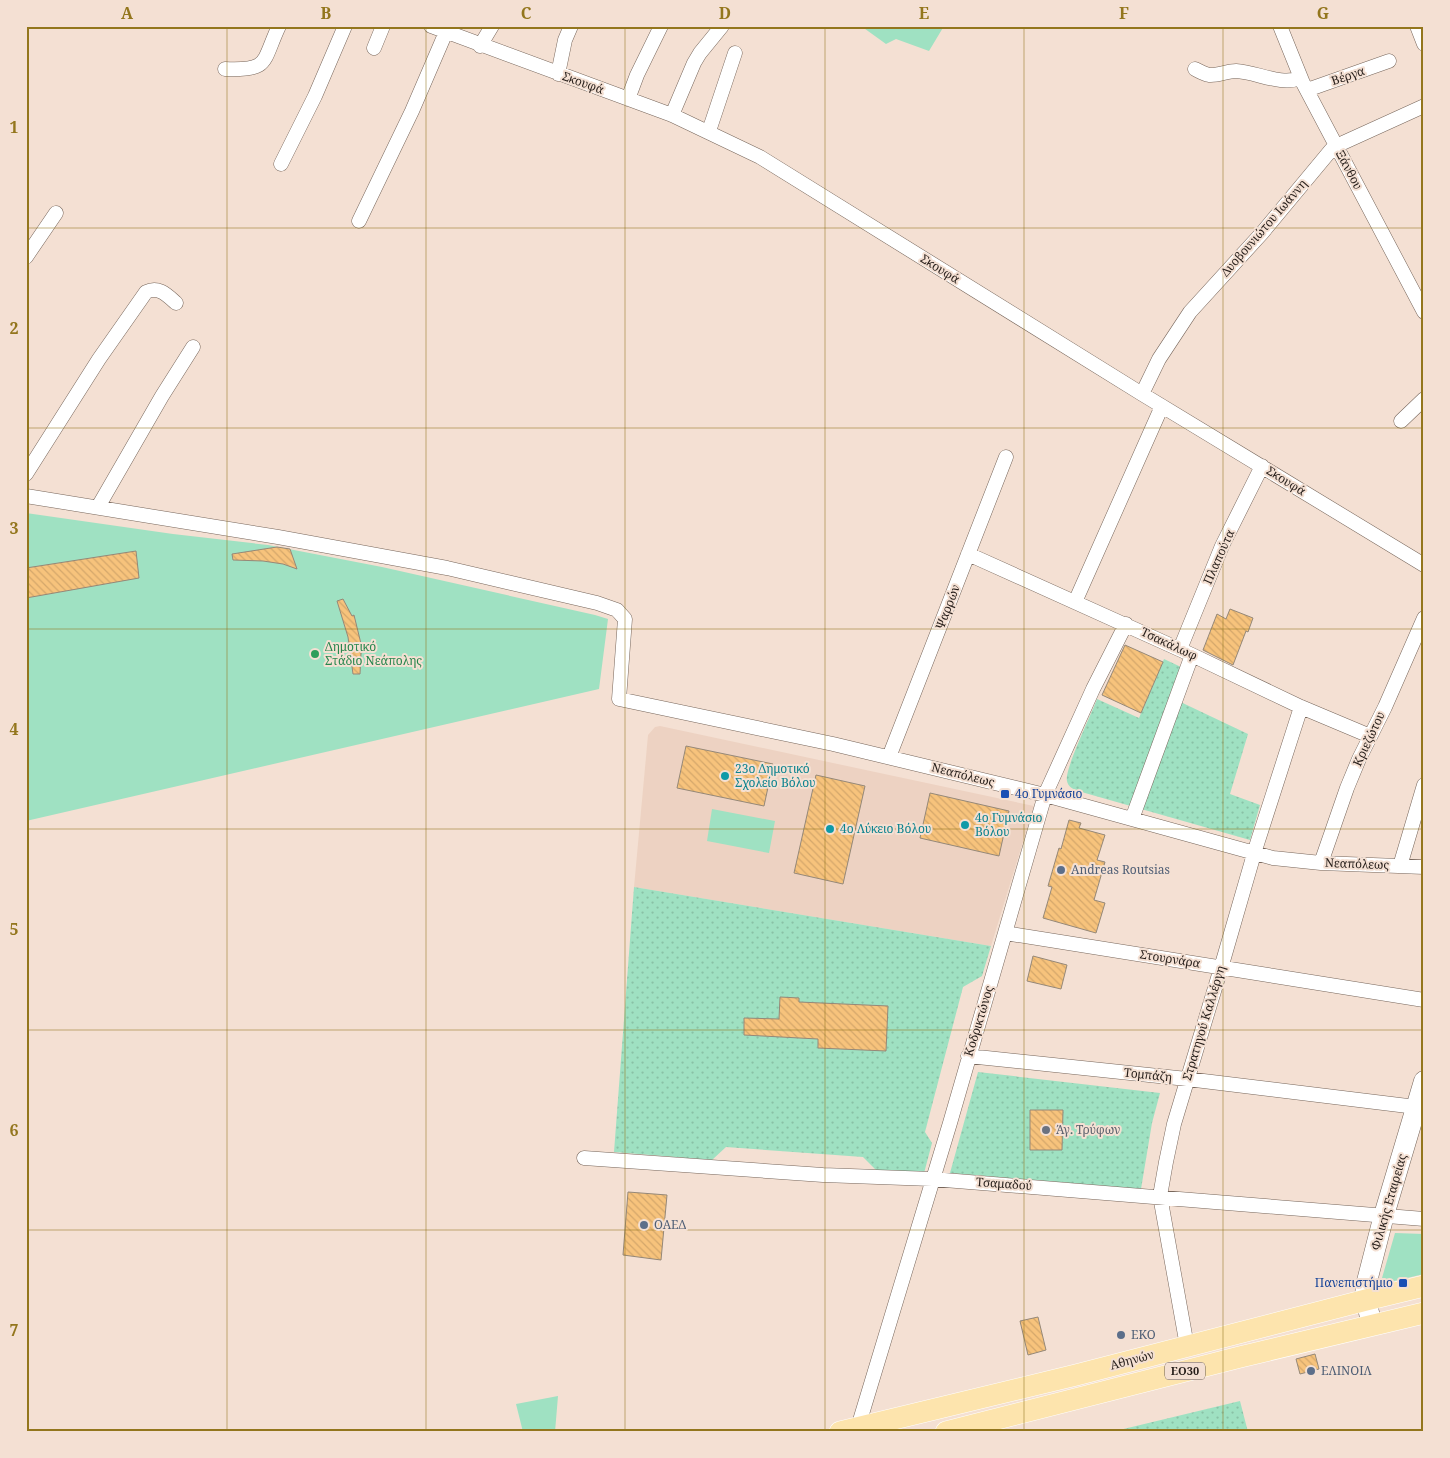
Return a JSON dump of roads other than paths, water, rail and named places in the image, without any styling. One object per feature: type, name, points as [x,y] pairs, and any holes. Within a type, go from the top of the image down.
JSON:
[{"type":"main road","name":"Αθηνών","points":[[849,1430],[1076,1375],[1424,1286]]},
{"type":"main road","name":"Αθηνών","points":[[946,1432],[1424,1313]]},
{"type":"street","points":[[225,69],[250,69],[262,63],[279,26]]},
{"type":"street","points":[[281,164],[315,96],[345,26]]},
{"type":"street","points":[[374,48],[383,26]]},
{"type":"street","name":"Σκουφά","points":[[431,26],[480,46],[672,115],[760,157],[1142,394],[1424,565]]},
{"type":"street","points":[[480,46],[492,26]]},
{"type":"street","points":[[558,74],[565,40],[572,26]]},
{"type":"street","points":[[628,99],[637,75],[662,26]]},
{"type":"street","points":[[672,115],[694,63],[722,26]]},
{"type":"street","name":"Ξάνθου","points":[[1280,26],[1304,84],[1424,312]]},
{"type":"street","points":[[1418,26],[1424,44]]},
{"type":"street","points":[[359,220],[412,111],[446,32]]},
{"type":"street","points":[[709,132],[735,53]]},
{"type":"street","name":"Βέργα","points":[[1195,69],[1211,76],[1233,71],[1282,80],[1294,80],[1304,84],[1389,61]]},
{"type":"street","name":"Δυοβουνιώτου Ιωάννη","points":[[1142,394],[1158,359],[1190,312],[1262,233],[1336,146],[1424,106]]},
{"type":"street","points":[[26,257],[56,213]]},
{"type":"street","points":[[26,474],[99,359],[146,292],[155,289],[162,291],[176,303]]},
{"type":"street","points":[[26,496],[98,507],[162,396],[193,347]]},
{"type":"street","points":[[1401,421],[1424,399]]},
{"type":"street","points":[[1074,602],[1162,406]]},
{"type":"street","name":"Ψαρρών","points":[[889,757],[1006,457]]},
{"type":"street","name":"Πλαπούτα","points":[[1132,819],[1222,546],[1262,466]]},
{"type":"street","name":"Νεαπόλεως","points":[[98,507],[447,568],[597,603],[617,610],[625,619],[619,699],[889,757],[1045,795],[1254,854],[1285,860],[1321,863],[1424,867]]},
{"type":"street","name":"Τσακάλωφ","points":[[968,554],[1126,624],[1301,707],[1370,736]]},
{"type":"street","name":"Κριεζώτου","points":[[1321,863],[1347,788],[1424,618]]},
{"type":"street","name":"Κοδρικτώνος","points":[[849,1430],[950,1123],[1045,795],[1093,689],[1126,624]]},
{"type":"street","name":"Στρατηγού Καλλέργη","points":[[1187,1346],[1160,1196],[1170,1138],[1222,968],[1254,854],[1301,707]]},
{"type":"street","points":[[1400,866],[1424,785]]},
{"type":"street","name":"Στουρνάρα","points":[[1005,933],[1424,1000]]},
{"type":"street","name":"Τομπάζη","points":[[968,1056],[1187,1079],[1421,1095]]},
{"type":"street","name":"Φιλικής Εταιρείας","points":[[1372,1325],[1366,1300],[1366,1285],[1384,1215],[1421,1095]]},
{"type":"street","name":"Τσαμαδού","points":[[584,1158],[814,1174],[932,1179],[1160,1196],[1424,1219]]},
{"type":"place","name":"Δημοτικό Στάδιο Νεάπολης","points":[[315,654]]},
{"type":"place","name":"23ο Δημοτικό Σχολείο Βόλου","points":[[725,776]]},
{"type":"place","name":"4ο Γυμνάσιο","points":[[1005,794]]},
{"type":"place","name":"4ο Γυμνάσιο Βόλου","points":[[965,825]]},
{"type":"place","name":"4ο Λύκειο Βόλου","points":[[830,829]]},
{"type":"place","name":"Andreas Routsias","points":[[1061,870]]},
{"type":"place","name":"Άγ. Τρύφων","points":[[1046,1130]]},
{"type":"place","name":"ΟΑΕΔ","points":[[644,1225]]},
{"type":"place","name":"Πανεπιστήμιο","points":[[1403,1283]]},
{"type":"place","name":"EKO","points":[[1121,1335]]},
{"type":"place","name":"ΕΛΙΝΟΙΛ","points":[[1311,1371]]}]
